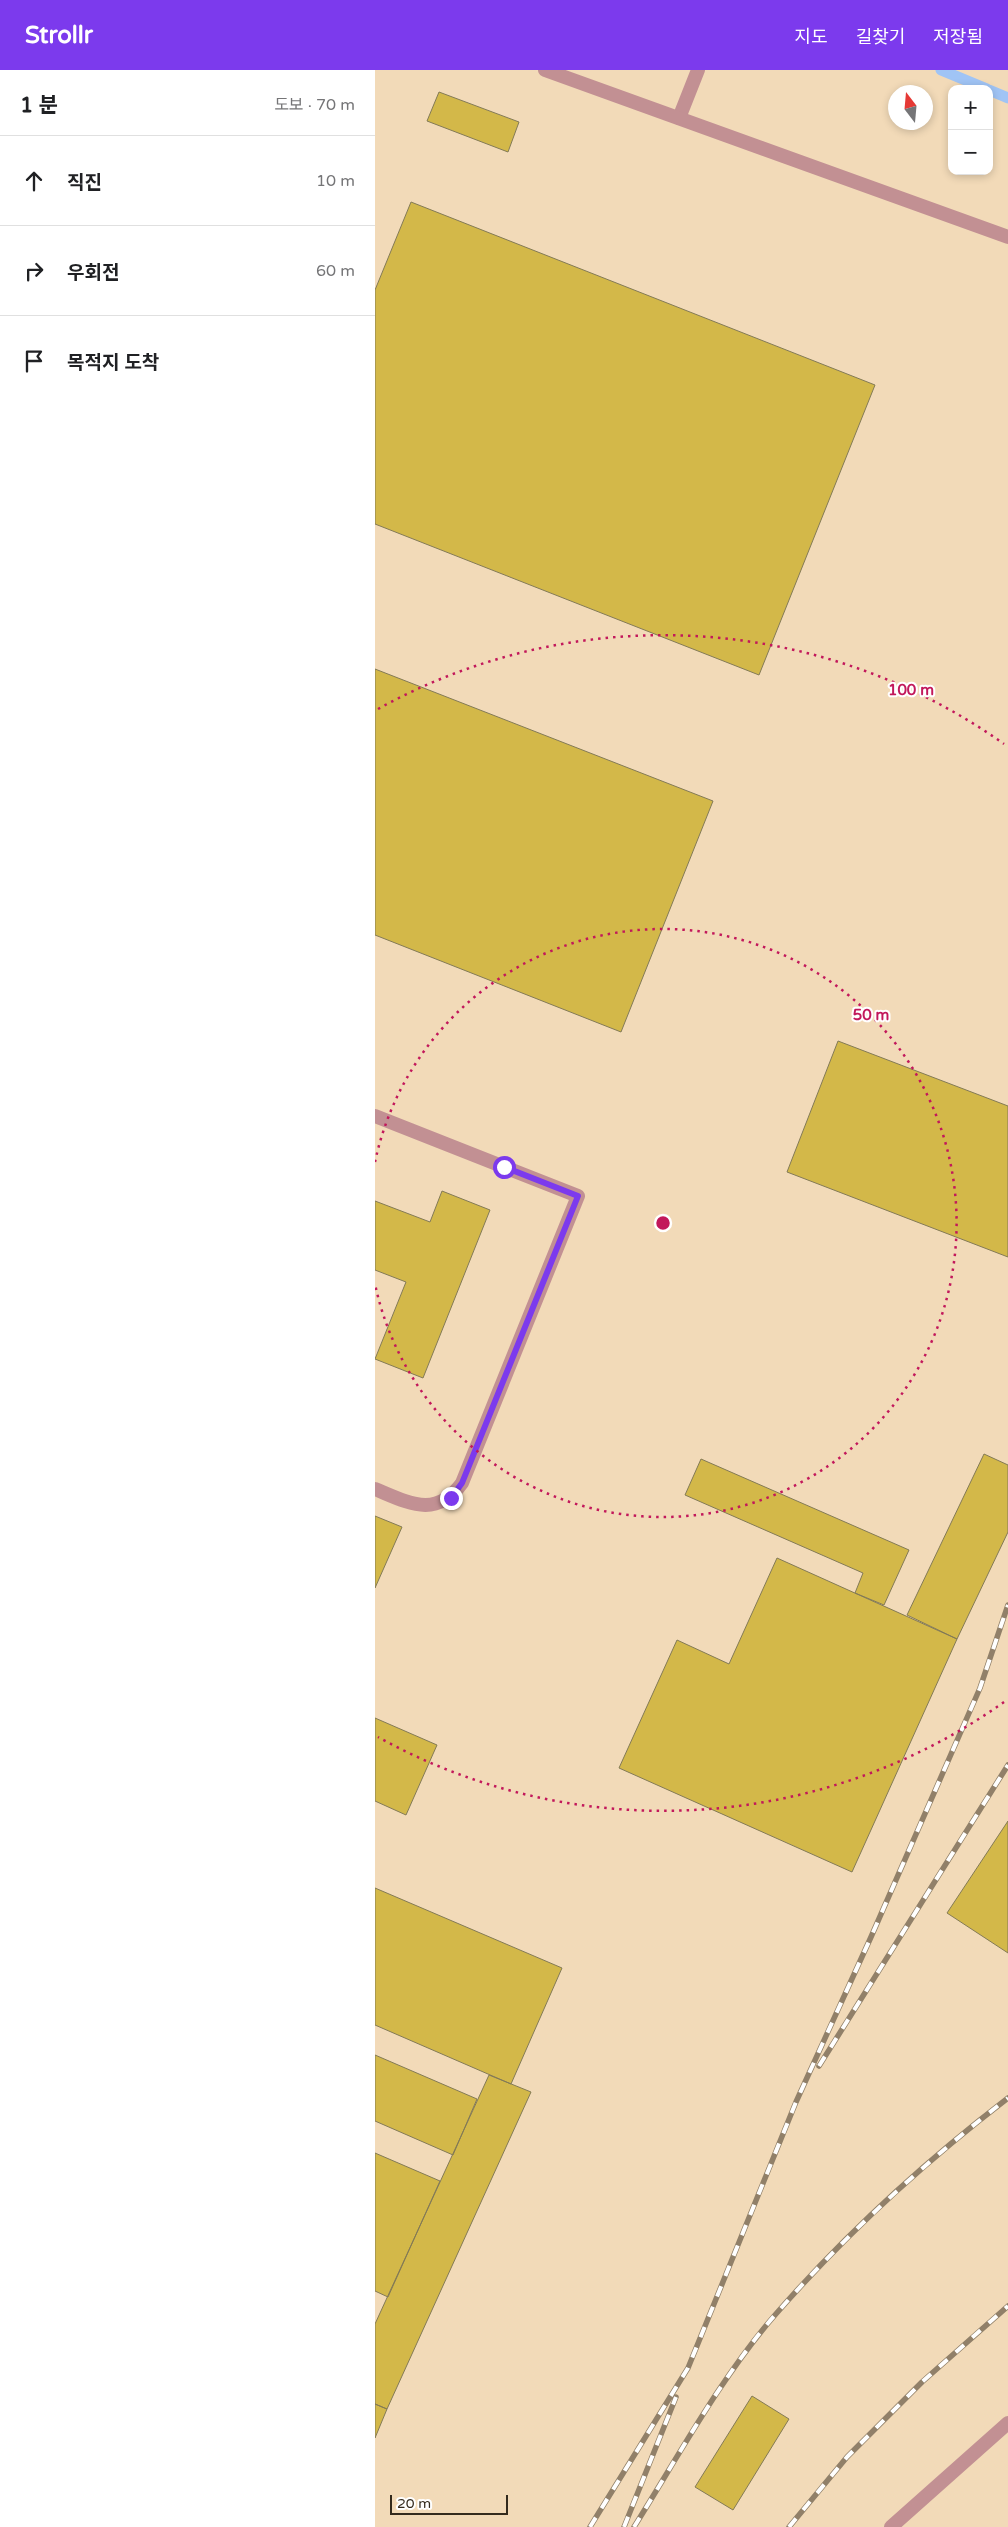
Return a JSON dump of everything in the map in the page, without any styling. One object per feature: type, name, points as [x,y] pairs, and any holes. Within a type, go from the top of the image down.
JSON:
[{"type":"street","points":[[545,70],[1008,237]]},
{"type":"street","points":[[679,118],[698,70]]},
{"type":"street","points":[[375,1116],[578,1196],[462,1483],[451,1498],[437,1504],[425,1505],[411,1504],[375,1489]]},
{"type":"street","points":[[891,2527],[1008,2423]]},
{"type":"building","points":[[439,92],[519,122],[508,152],[427,121]]},
{"type":"building","points":[[411,202],[875,385],[759,675],[375,524],[375,290]]},
{"type":"building","points":[[375,669],[713,801],[621,1032],[375,935]]},
{"type":"building","points":[[838,1041],[1008,1106],[1008,1257],[787,1172]]},
{"type":"building","points":[[442,1191],[490,1210],[423,1378],[375,1359],[406,1282],[375,1270],[375,1201],[430,1222]]},
{"type":"building","points":[[984,1454],[1008,1465],[1008,1532],[957,1639],[907,1615]]},
{"type":"building","points":[[701,1459],[909,1550],[884,1605],[855,1593],[863,1573],[685,1495]]},
{"type":"building","points":[[375,1516],[402,1527],[375,1588]]},
{"type":"building","points":[[777,1558],[957,1639],[852,1872],[619,1768],[677,1640],[729,1664]]},
{"type":"building","points":[[375,1718],[437,1745],[406,1815],[375,1801]]},
{"type":"building","points":[[1008,1821],[1008,1953],[947,1913]]},
{"type":"building","points":[[375,1888],[562,1968],[511,2084],[375,2025]]},
{"type":"building","points":[[375,2055],[477,2099],[453,2155],[375,2121]]},
{"type":"building","points":[[489,2075],[531,2092],[387,2409],[375,2404],[375,2324]]},
{"type":"building","points":[[375,2153],[440,2181],[388,2297],[375,2291]]},
{"type":"building","points":[[752,2396],[789,2419],[733,2510],[695,2487]]},
{"type":"building","points":[[375,2404],[387,2409],[375,2438]]},
{"type":"waterway","points":[[941,70],[977,85]]},
{"type":"waterway","points":[[993,92],[1008,98]]},
{"type":"railway","points":[[590,2527],[688,2368],[796,2102],[871,1937],[980,1688],[1008,1605]]},
{"type":"railway","points":[[819,2066],[1008,1765]]},
{"type":"railway","points":[[634,2527],[718,2391],[736,2364],[775,2315],[829,2257],[886,2201],[977,2122],[1008,2098]]},
{"type":"railway","points":[[789,2527],[847,2457],[922,2382],[1008,2306]]},
{"type":"railway","points":[[624,2527],[676,2397]]},
{"type":"route","points":[[451,1498],[462,1483],[578,1196],[504,1167]]}]
